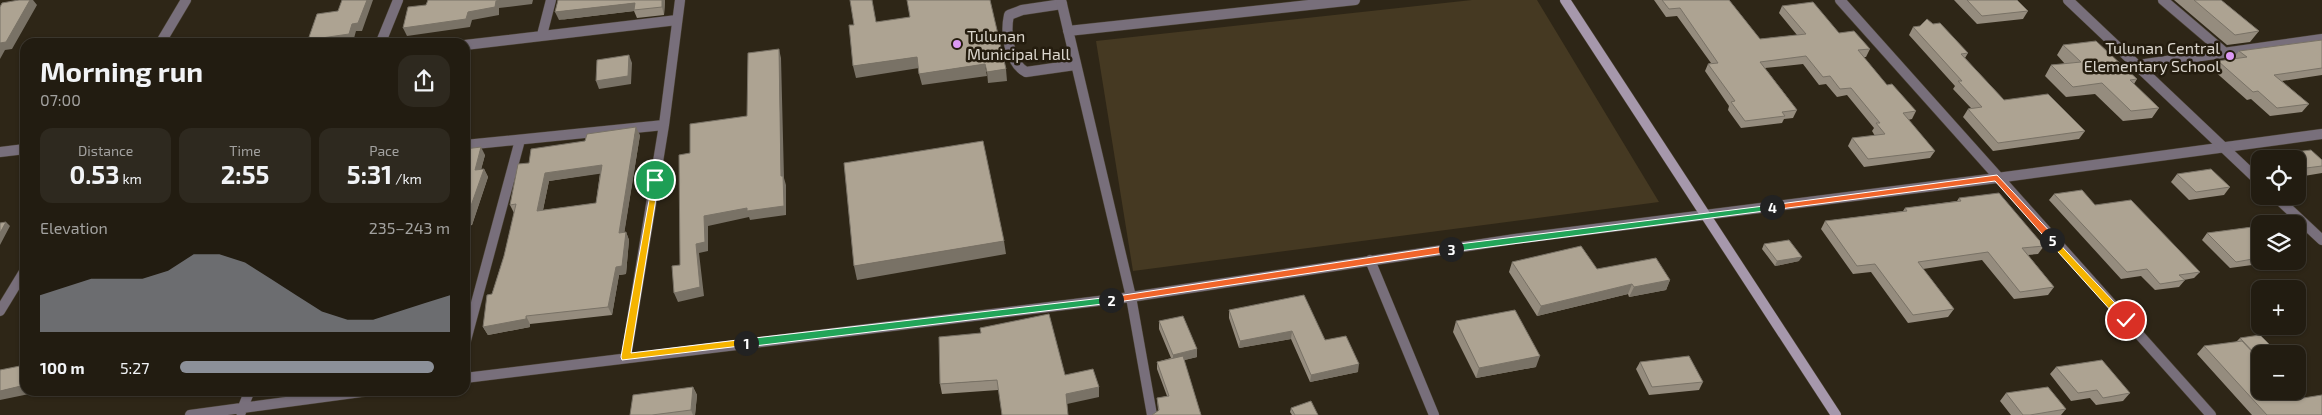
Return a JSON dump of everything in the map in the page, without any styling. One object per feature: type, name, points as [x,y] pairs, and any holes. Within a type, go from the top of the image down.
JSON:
[{"type":"main road","points":[[1565,0],[1836,415]]},
{"type":"street","points":[[163,38],[186,0]]},
{"type":"street","points":[[383,38],[398,0]]},
{"type":"street","points":[[542,35],[551,0]]},
{"type":"street","points":[[626,357],[664,125],[680,0]]},
{"type":"street","points":[[1068,30],[1355,0]]},
{"type":"street","points":[[1840,0],[1997,178],[2211,415]]},
{"type":"street","points":[[2068,0],[2251,174]]},
{"type":"street","points":[[2163,0],[2224,52]]},
{"type":"street","points":[[1076,65],[1026,72],[1019,69],[1013,55],[1006,21],[1009,14],[1062,2],[1131,298],[1152,415]]},
{"type":"street","points":[[470,44],[676,20]]},
{"type":"street","points":[[2138,65],[2322,39]]},
{"type":"street","points":[[470,145],[664,125]]},
{"type":"street","points":[[470,377],[626,357],[1131,298],[1516,239],[1706,216],[2322,134]]},
{"type":"street","points":[[470,325],[520,140]]},
{"type":"street","points":[[0,152],[20,149]]},
{"type":"street","points":[[2285,205],[2322,240]]},
{"type":"street","points":[[1370,260],[1434,415]]},
{"type":"street","points":[[0,311],[20,278]]},
{"type":"street","points":[[241,412],[248,396]]},
{"type":"street","points":[[190,415],[241,412],[339,396]]},
{"type":"shaded area","points":[[1472,0],[1537,0],[1659,202],[1133,271],[1096,41]]},
{"type":"building","points":[[30,0],[6,42],[0,43],[0,7],[2,3]]},
{"type":"building","points":[[342,0],[367,0],[358,23],[352,24],[349,34],[309,38],[317,14],[338,11]]},
{"type":"building","points":[[428,0],[501,0],[496,1],[495,7],[468,12],[466,19],[403,28],[408,7],[426,5]]},
{"type":"building","points":[[558,0],[662,0],[662,7],[634,10],[635,3],[555,12]]},
{"type":"building","points":[[850,0],[872,0],[876,22],[910,17],[907,0],[990,0],[1006,69],[987,72],[985,64],[919,74],[917,57],[853,66],[849,25],[854,25]]},
{"type":"building","points":[[1662,0],[1729,0],[1760,39],[1806,34],[1782,6],[1813,2],[1839,33],[1854,31],[1870,49],[1858,50],[1887,85],[1892,84],[1916,111],[1903,113],[1935,151],[1868,159],[1852,138],[1885,134],[1876,123],[1880,123],[1851,88],[1840,89],[1830,76],[1823,77],[1806,56],[1760,62],[1797,110],[1782,112],[1785,116],[1745,121],[1731,102],[1735,101],[1708,64],[1718,63],[1680,8],[1669,9]]},
{"type":"building","points":[[1967,0],[2017,0],[2028,11],[1982,16]]},
{"type":"building","points":[[2194,0],[2221,0],[2259,31],[2235,35]]},
{"type":"building","points":[[1927,19],[1933,24],[1940,23],[1968,53],[1961,54],[2004,100],[2048,94],[2085,131],[1998,143],[1968,109],[1982,107],[1958,81],[1962,81],[1913,27],[1920,26]]},
{"type":"building","points":[[2322,40],[2322,68],[2274,75],[2309,104],[2277,108],[2258,91],[2253,92],[2218,61],[2247,57],[2239,51]]},
{"type":"building","points":[[2096,41],[2137,79],[2130,80],[2159,108],[2131,111],[2102,83],[2073,87],[2051,65],[2081,62],[2063,45]]},
{"type":"building","points":[[779,49],[781,176],[783,176],[784,206],[747,211],[747,208],[704,216],[705,242],[696,244],[700,287],[674,293],[672,266],[680,265],[679,155],[690,153],[690,124],[747,116],[748,53]]},
{"type":"building","points":[[629,55],[628,76],[596,81],[597,60]]},
{"type":"building","points":[[636,127],[619,233],[626,232],[622,266],[616,267],[608,307],[526,316],[526,319],[483,327],[487,295],[492,294],[504,256],[516,204],[510,205],[518,164],[529,163],[531,149],[585,141],[587,134]],"holes":[[[602,165],[596,203],[537,211],[545,173]]]},
{"type":"building","points":[[983,141],[1004,241],[854,266],[844,163]]},
{"type":"building","points":[[481,147],[475,170],[484,169],[470,209],[470,148]]},
{"type":"building","points":[[2311,150],[2322,160],[2322,166],[2306,168],[2306,151]]},
{"type":"building","points":[[2211,169],[2230,187],[2196,192],[2177,174]]},
{"type":"building","points":[[2082,190],[2095,205],[2131,200],[2200,272],[2179,275],[2185,280],[2160,284],[2147,269],[2127,272],[2054,194]]},
{"type":"building","points":[[1999,193],[2044,246],[2022,248],[2054,287],[2020,292],[1988,252],[1918,262],[1954,309],[1913,315],[1875,264],[1857,266],[1825,221],[1907,211],[1905,208],[1961,201],[1959,198]]},
{"type":"building","points":[[6,222],[0,233],[0,223]]},
{"type":"building","points":[[2251,227],[2251,259],[2236,262],[2207,233]]},
{"type":"building","points":[[1789,240],[1802,257],[1777,261],[1764,244]]},
{"type":"building","points":[[1581,246],[1597,269],[1656,258],[1670,280],[1634,287],[1632,284],[1541,306],[1512,262]]},
{"type":"building","points":[[1304,295],[1325,340],[1346,336],[1359,364],[1311,375],[1292,331],[1240,341],[1229,310]]},
{"type":"building","points":[[1515,310],[1540,356],[1479,368],[1456,321]]},
{"type":"building","points":[[1049,314],[1065,375],[1093,369],[1099,387],[1066,394],[1068,415],[1002,415],[997,380],[940,384],[939,337],[981,333],[980,328]]},
{"type":"building","points":[[1183,316],[1197,349],[1173,355],[1159,321]]},
{"type":"building","points":[[2260,335],[2270,345],[2251,345],[2251,350],[2240,338]]},
{"type":"building","points":[[2242,341],[2251,350],[2251,397],[2204,346]]},
{"type":"building","points":[[1183,356],[1201,415],[1152,415],[1159,410],[1157,398],[1169,396],[1157,362]]},
{"type":"building","points":[[1689,356],[1703,382],[1652,387],[1640,362]]},
{"type":"building","points":[[2102,360],[2130,393],[2103,398],[2097,390],[2078,393],[2056,367]]},
{"type":"building","points":[[20,366],[20,386],[0,391],[0,370]]},
{"type":"building","points":[[693,387],[691,410],[652,415],[630,415],[633,395]]},
{"type":"building","points":[[2048,387],[2066,409],[2023,415],[2006,393]]},
{"type":"building","points":[[2322,395],[2322,415],[2267,415],[2253,400],[2306,400],[2306,398]]},
{"type":"building","points":[[1311,401],[1318,415],[1295,415],[1291,408]]},
{"type":"place","name":"Tulunan Municipal Hall","points":[[957,44]]},
{"type":"place","name":"Tulunan Central Elementary School","points":[[2230,56]]},
{"type":"route","points":[[655,180],[626,357],[1131,298],[1516,239],[1997,178],[2126,320]]}]
